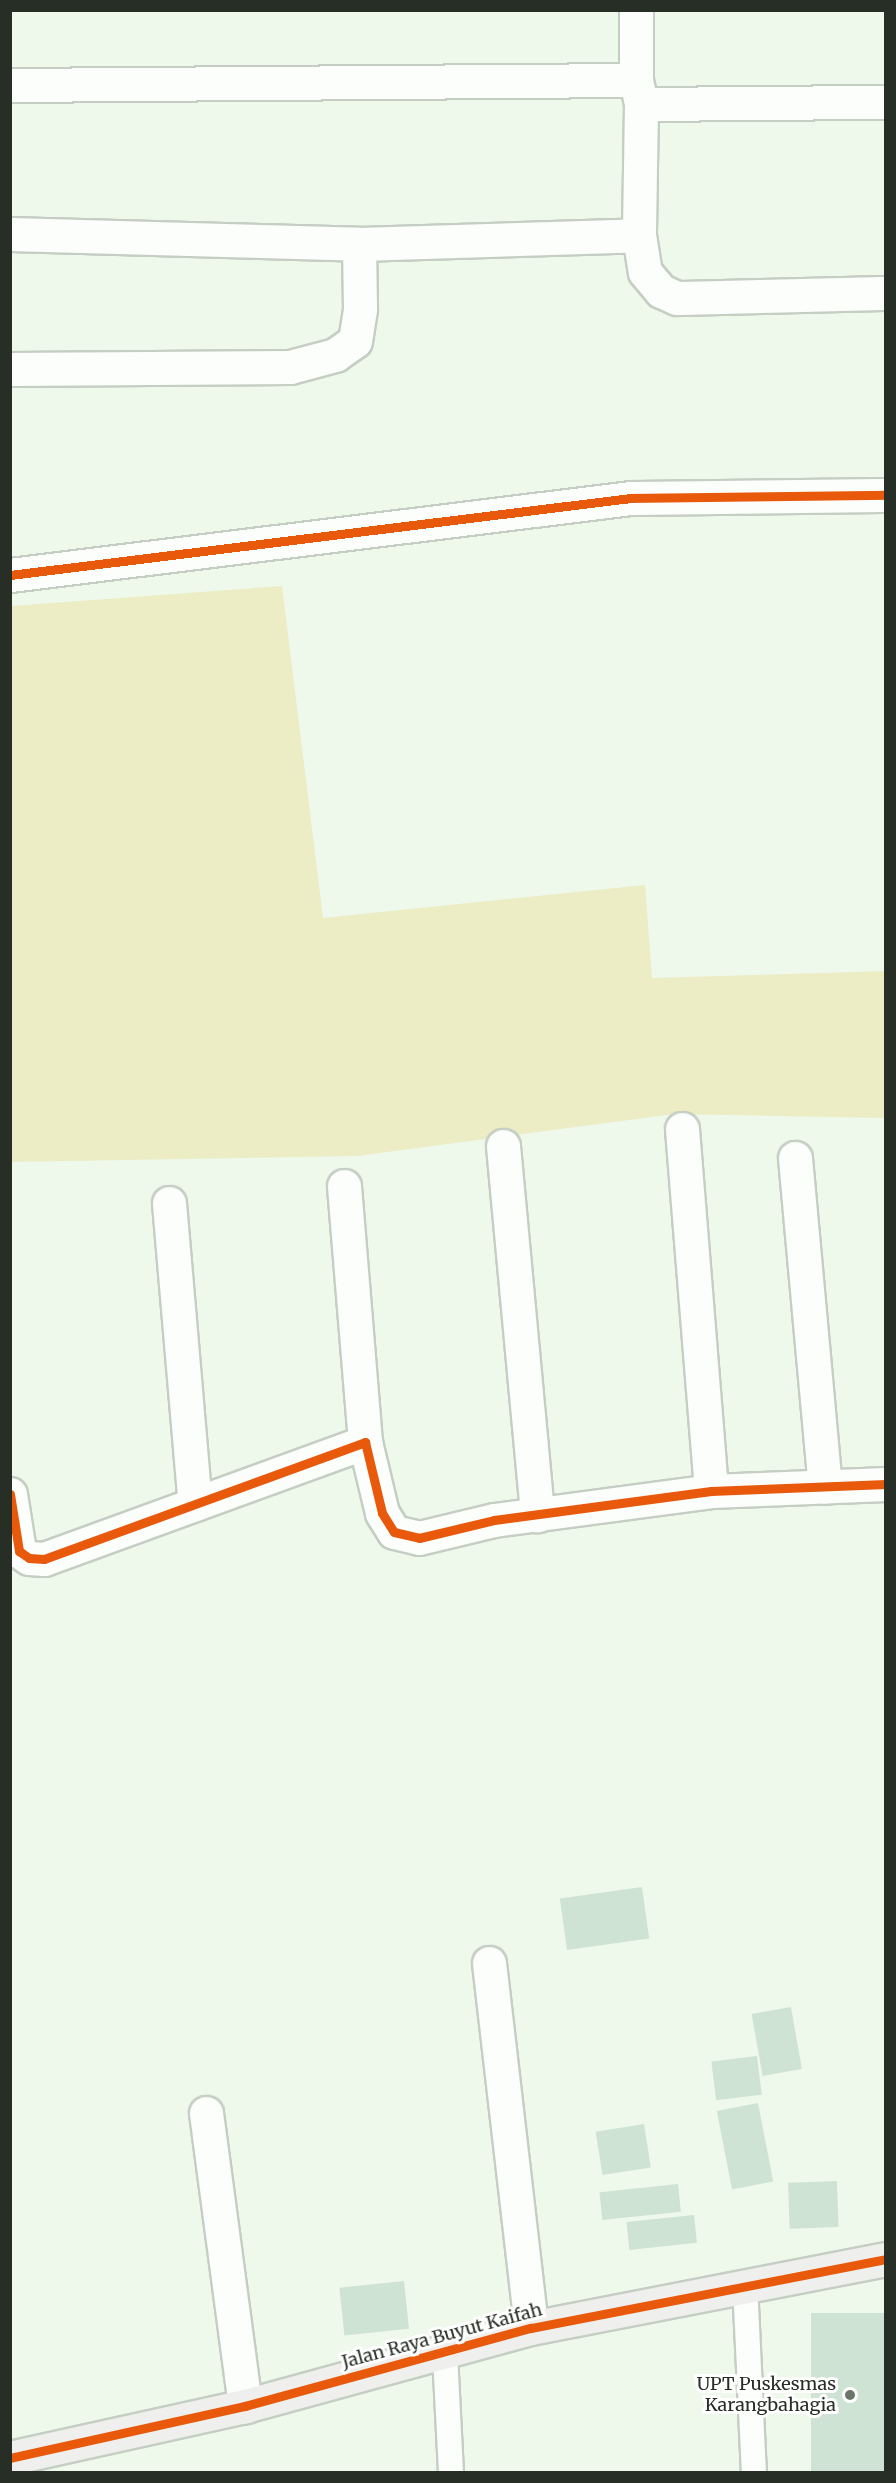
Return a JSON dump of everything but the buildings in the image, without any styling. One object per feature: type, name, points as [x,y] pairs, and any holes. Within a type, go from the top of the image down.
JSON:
[{"type":"street","points":[[636,10],[639,235],[645,272],[661,291],[677,298],[885,293]]},
{"type":"street","points":[[10,85],[638,92],[885,102]]},
{"type":"street","points":[[10,234],[359,244],[639,235]]},
{"type":"street","points":[[10,369],[290,367],[335,356],[355,341],[360,308],[359,244]]},
{"type":"street","points":[[10,575],[631,498],[885,495]]},
{"type":"street","points":[[682,1129],[711,1491]]},
{"type":"street","points":[[503,1146],[537,1515]]},
{"type":"street","points":[[795,1158],[825,1487]]},
{"type":"street","points":[[344,1186],[365,1442],[382,1513],[394,1532],[419,1538],[494,1520],[711,1491],[885,1484]]},
{"type":"street","points":[[169,1203],[195,1504]]},
{"type":"street","points":[[11,1496],[20,1551],[29,1558],[44,1559],[365,1442]]},
{"type":"street","points":[[489,1963],[531,2328]]},
{"type":"street","points":[[206,2113],[245,2406]]},
{"type":"street","name":"Jalan Raya Buyut Kaifah","points":[[10,2458],[245,2406],[445,2354],[531,2328],[745,2284],[885,2259]]},
{"type":"lane","points":[[745,2284],[754,2472]]},
{"type":"lane","points":[[445,2354],[451,2472]]},
{"type":"green space","points":[[282,586],[323,918],[645,885],[652,978],[885,971],[885,1118],[674,1114],[357,1156],[11,1162],[11,606]]},
{"type":"cycle path","points":[[10,575],[631,498],[886,495]]},
{"type":"cycle path","points":[[10,1494],[19,1551],[29,1558],[44,1559],[365,1442],[382,1513],[394,1532],[419,1538],[494,1520],[711,1491],[886,1484]]},
{"type":"cycle path","points":[[10,2458],[245,2406],[531,2328],[886,2259]]},
{"type":"place","name":"UPT Puskesmas Karangbahagia","points":[[850,2395]]}]
